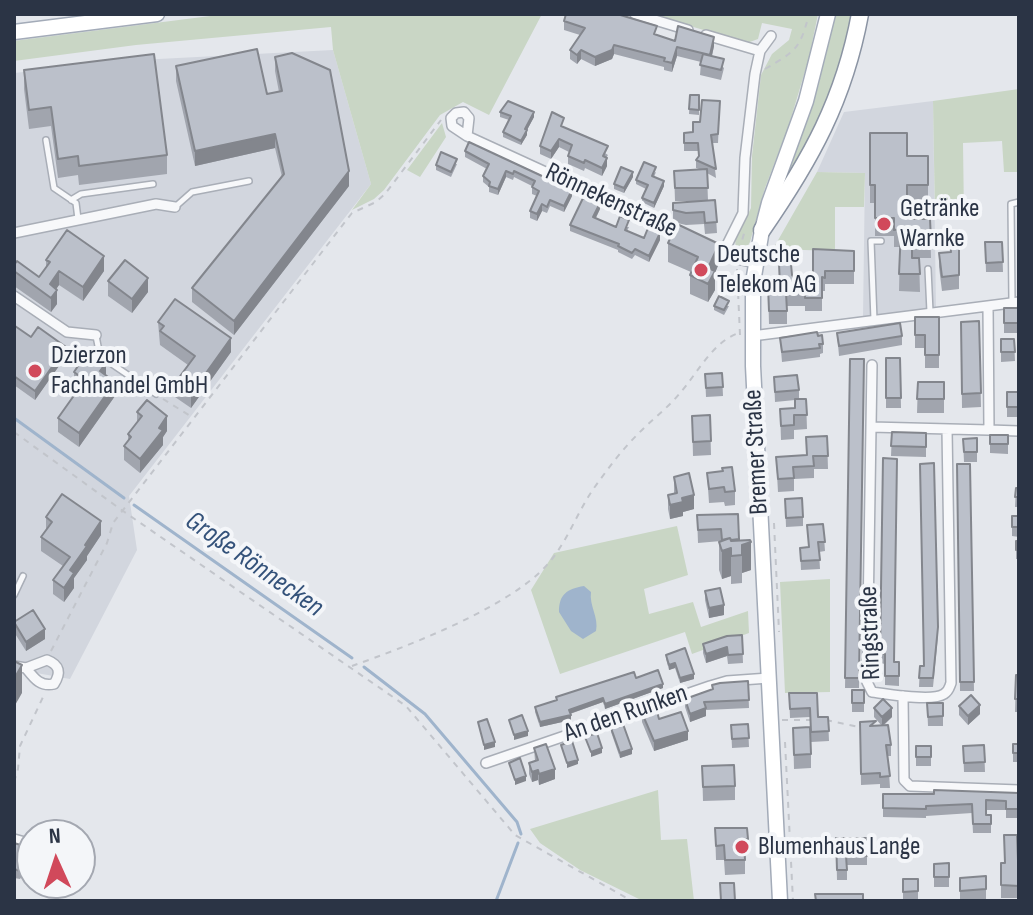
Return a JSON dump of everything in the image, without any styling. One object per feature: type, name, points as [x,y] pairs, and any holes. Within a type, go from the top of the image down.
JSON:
[{"type":"highway","points":[[762,230],[817,144],[828,121],[840,91],[860,14]]},
{"type":"main road","points":[[14,32],[157,14]]},
{"type":"main road","name":"Bremer Straße","points":[[780,901],[752,333],[755,263],[773,190],[806,101],[828,14]]},
{"type":"street","points":[[635,14],[760,51]]},
{"type":"street","points":[[723,253],[743,213],[745,158],[755,74],[760,51],[771,36]]},
{"type":"street","name":"Rönnekenstraße","points":[[467,136],[469,118],[464,112],[456,113],[451,118],[452,126],[467,136],[723,253],[755,263]]},
{"type":"street","points":[[14,233],[156,204],[175,207]]},
{"type":"street","points":[[14,296],[67,332],[96,335]]},
{"type":"street","points":[[752,333],[1016,302]]},
{"type":"street","points":[[988,306],[989,430]]},
{"type":"street","name":"Ringstraße","points":[[872,365],[867,682],[872,692],[941,696],[948,691],[951,683],[947,429]]},
{"type":"street","points":[[871,427],[1019,431]]},
{"type":"street","points":[[14,666],[26,668],[47,660],[59,668],[58,677],[54,684],[46,686],[26,668]]},
{"type":"street","name":"An den Runken","points":[[486,763],[710,686],[727,681],[769,678]]},
{"type":"street","points":[[903,696],[904,780],[910,786],[1019,790]]},
{"type":"lane","points":[[46,140],[54,188],[76,203],[78,220]]},
{"type":"lane","points":[[175,207],[192,192],[249,181]]},
{"type":"lane","points":[[71,200],[81,194],[153,184]]},
{"type":"lane","points":[[1016,302],[1011,204],[1019,202]]},
{"type":"lane","points":[[874,321],[871,241],[881,241]]},
{"type":"lane","points":[[928,269],[930,313]]},
{"type":"lane","points":[[96,335],[100,356],[156,394]]},
{"type":"lane","points":[[14,595],[23,576]]},
{"type":"path","points":[[755,74],[796,48],[802,41],[809,14]]},
{"type":"path","points":[[47,660],[107,543],[113,523],[352,213],[376,202],[385,194],[441,120],[451,118]]},
{"type":"path","points":[[350,666],[454,625],[537,575],[556,555],[593,490],[635,436],[680,394],[731,335],[752,333]]},
{"type":"path","points":[[156,394],[194,419]]},
{"type":"path","points":[[14,432],[406,706],[515,835],[632,901]]},
{"type":"path","points":[[14,782],[20,746],[40,708],[46,686]]},
{"type":"path","points":[[771,721],[824,719],[861,727]]},
{"type":"shaded area","points":[[333,50],[371,184],[129,496],[137,550],[70,679],[14,669],[14,73],[139,60]]},
{"type":"shaded area","points":[[933,101],[936,308],[863,317],[865,173],[817,172],[844,112]]},
{"type":"green space","points":[[226,14],[542,14],[489,115],[463,102],[440,115],[384,190],[352,210],[371,184],[333,50],[331,27],[136,45],[14,61],[14,41]]},
{"type":"green space","points":[[650,14],[818,14],[809,58],[788,128],[765,188],[750,242],[743,254],[736,249],[735,240],[751,208],[752,156],[761,75],[772,54],[789,40],[792,29],[762,23],[758,39],[747,43]]},
{"type":"green space","points":[[835,14],[855,14],[830,104],[779,195],[818,87]]},
{"type":"green space","points":[[1019,89],[1019,172],[1004,172],[1002,141],[963,143],[964,217],[935,218],[933,101]]},
{"type":"green space","points":[[442,123],[446,137],[420,177],[407,170]]},
{"type":"green space","points":[[817,172],[865,173],[864,207],[835,207],[835,251],[773,249]]},
{"type":"green space","points":[[677,526],[688,575],[644,589],[649,614],[693,602],[701,627],[748,611],[749,633],[692,654],[685,632],[560,674],[531,590],[554,553]]},
{"type":"green space","points":[[830,579],[830,692],[785,693],[780,582]]},
{"type":"green space","points":[[658,790],[661,840],[687,839],[694,901],[643,901],[580,870],[540,843],[530,829]]},
{"type":"water","points":[[584,586],[591,592],[597,626],[596,631],[583,639],[571,631],[559,612],[565,593]]},
{"type":"building","points":[[566,14],[617,14],[657,26],[654,34],[675,41],[678,26],[714,37],[710,55],[677,47],[672,63],[664,61],[665,58],[614,45],[612,50],[595,57],[581,50],[577,55],[570,50],[585,28],[564,21]]},
{"type":"building","points":[[257,49],[267,94],[282,91],[275,57],[292,53],[330,70],[349,171],[234,321],[192,288],[284,174],[275,134],[195,151],[176,66]]},
{"type":"building","points":[[154,54],[167,155],[79,166],[78,156],[58,159],[51,107],[29,110],[24,70]]},
{"type":"building","points":[[703,54],[724,59],[721,70],[700,65]]},
{"type":"building","points":[[690,95],[699,95],[699,110],[689,109]]},
{"type":"building","points":[[702,100],[720,101],[718,134],[711,135],[716,169],[696,160],[699,156],[698,143],[684,143],[684,133],[693,132],[693,122],[700,122]]},
{"type":"building","points":[[508,101],[534,112],[521,141],[503,132],[511,116],[500,112]]},
{"type":"building","points":[[552,112],[564,118],[561,126],[608,146],[602,168],[568,156],[572,145],[559,139],[551,151],[540,146]]},
{"type":"building","points":[[870,133],[907,133],[907,156],[928,156],[928,185],[907,185],[907,219],[930,219],[931,240],[912,241],[912,258],[919,258],[920,274],[899,274],[901,229],[894,230],[894,218],[875,218],[875,185],[870,185]]},
{"type":"building","points":[[469,142],[572,190],[564,206],[550,200],[547,207],[542,204],[537,214],[530,211],[539,191],[532,187],[535,181],[514,171],[513,174],[506,171],[498,189],[489,186],[490,182],[483,176],[489,164],[465,151]]},
{"type":"building","points":[[441,152],[457,159],[451,172],[436,165]]},
{"type":"building","points":[[644,162],[656,167],[652,176],[664,181],[654,203],[642,198],[648,185],[636,180]]},
{"type":"building","points":[[621,167],[633,172],[624,188],[614,184]]},
{"type":"building","points":[[707,169],[708,188],[675,188],[674,171]]},
{"type":"building","points":[[584,196],[600,203],[593,217],[616,227],[620,216],[629,220],[625,230],[644,238],[648,228],[660,233],[649,256],[635,249],[632,253],[619,244],[570,225]]},
{"type":"building","points":[[715,200],[717,222],[705,223],[704,212],[673,210],[673,203]]},
{"type":"building","points":[[677,224],[719,244],[708,268],[715,271],[708,284],[690,275],[698,257],[668,243]]},
{"type":"building","points":[[67,230],[104,256],[83,287],[59,271],[50,284],[57,290],[51,298],[14,271],[14,265],[17,261],[39,277],[50,262],[46,260]]},
{"type":"building","points":[[950,242],[959,242],[959,275],[942,277],[939,253],[951,252]]},
{"type":"building","points":[[985,242],[1002,242],[1003,262],[986,263]]},
{"type":"building","points":[[813,249],[854,251],[854,271],[825,271],[822,298],[805,298],[805,292],[786,293],[787,311],[769,311],[768,286],[780,285],[779,264],[791,264],[794,278],[813,278]]},
{"type":"building","points":[[125,260],[148,278],[132,299],[108,281]]},
{"type":"building","points":[[719,296],[729,301],[724,310],[714,306]]},
{"type":"building","points":[[175,299],[231,338],[191,394],[175,383],[195,356],[160,331],[164,326],[158,322]]},
{"type":"building","points":[[1004,308],[1019,308],[1019,323],[1004,323]]},
{"type":"building","points":[[915,317],[939,317],[939,355],[925,355],[925,335],[915,335]]},
{"type":"building","points":[[979,321],[981,393],[962,394],[961,322]]},
{"type":"building","points":[[900,323],[902,336],[839,346],[837,333]]},
{"type":"building","name":"Dzierzon Fachhandel GmbH","points":[[15,326],[31,337],[38,327],[66,347],[35,391],[14,376]]},
{"type":"building","points":[[817,332],[818,336],[822,335],[820,348],[782,352],[780,338]]},
{"type":"building","points":[[1001,339],[1014,339],[1015,352],[1001,352]]},
{"type":"building","points":[[88,351],[106,363],[100,371],[115,382],[79,433],[58,418],[85,380],[74,372]]},
{"type":"building","points":[[886,358],[900,358],[901,398],[886,398]]},
{"type":"building","points":[[850,359],[864,359],[859,678],[845,678]]},
{"type":"building","points":[[722,373],[723,387],[706,388],[705,374]]},
{"type":"building","points":[[797,375],[799,390],[775,392],[774,377]]},
{"type":"building","points":[[918,382],[944,382],[944,399],[917,399]]},
{"type":"building","points":[[1007,392],[1019,392],[1019,407],[1007,407]]},
{"type":"building","points":[[795,399],[806,399],[807,415],[794,415],[794,425],[781,426],[780,409],[795,408]]},
{"type":"building","points":[[147,400],[167,416],[159,428],[163,430],[140,459],[124,446],[131,437],[128,434],[142,416],[137,412]]},
{"type":"building","points":[[710,415],[711,441],[693,442],[692,416]]},
{"type":"building","points":[[892,432],[926,433],[926,447],[891,446]]},
{"type":"building","points":[[990,435],[1008,435],[1008,444],[990,444]]},
{"type":"building","points":[[827,436],[828,456],[813,456],[814,466],[793,467],[794,478],[778,479],[776,457],[807,455],[806,437]]},
{"type":"building","points":[[977,438],[977,452],[964,452],[963,439]]},
{"type":"building","points":[[883,458],[897,459],[894,662],[899,662],[899,676],[885,676],[885,654],[880,654]]},
{"type":"building","points":[[934,463],[938,627],[933,678],[919,678],[920,666],[924,666],[920,464]]},
{"type":"building","points":[[957,464],[970,464],[974,682],[960,682]]},
{"type":"building","points":[[732,467],[735,491],[725,492],[724,487],[709,489],[707,473]]},
{"type":"building","points":[[689,473],[694,495],[670,505],[668,495],[677,493],[674,477]]},
{"type":"building","points":[[62,494],[101,521],[70,570],[74,573],[64,588],[53,580],[70,557],[41,537],[52,522],[46,517]]},
{"type":"building","points":[[802,498],[803,517],[786,518],[785,499]]},
{"type":"building","points":[[738,514],[739,539],[722,540],[721,529],[698,530],[697,515]]},
{"type":"building","points":[[1012,516],[1019,516],[1019,527],[1012,527]]},
{"type":"building","points":[[823,524],[825,542],[818,542],[820,560],[801,561],[800,548],[809,547],[807,525]]},
{"type":"building","points":[[730,538],[731,541],[751,542],[742,545],[742,555],[731,556],[731,548],[722,551],[719,542]]},
{"type":"building","points":[[720,588],[724,605],[709,608],[705,591]]},
{"type":"building","points":[[33,610],[45,629],[26,642],[14,622]]},
{"type":"building","points":[[742,635],[743,654],[728,655],[727,647],[706,654],[703,644]]},
{"type":"building","points":[[685,648],[694,674],[680,678],[675,663],[669,665],[666,655]]},
{"type":"building","points":[[14,661],[22,665],[14,679]]},
{"type":"building","points":[[658,670],[663,684],[605,704],[603,698],[569,710],[571,715],[540,722],[535,707],[557,700],[556,697],[634,672],[636,678]]},
{"type":"building","points":[[1016,675],[1019,675],[1019,699],[1015,699]]},
{"type":"building","points":[[748,681],[749,700],[704,702],[706,708],[690,714],[685,699],[713,689],[712,685]]},
{"type":"building","points":[[852,690],[864,690],[864,703],[852,703]]},
{"type":"building","points":[[789,693],[817,693],[818,717],[828,717],[829,731],[811,732],[810,708],[790,709]]},
{"type":"building","points":[[971,695],[980,705],[968,716],[959,706]]},
{"type":"building","points":[[883,699],[892,708],[882,717],[874,708]]},
{"type":"building","points":[[927,703],[943,703],[943,716],[928,717]]},
{"type":"building","points":[[656,708],[659,719],[681,712],[688,731],[654,741],[642,713]]},
{"type":"building","points":[[522,715],[528,731],[514,735],[509,720]]},
{"type":"building","points":[[487,719],[495,742],[484,745],[478,722]]},
{"type":"building","points":[[876,721],[870,726],[888,725],[891,745],[886,745],[890,776],[861,774],[860,722]]},
{"type":"building","points":[[623,724],[632,749],[620,753],[611,728]]},
{"type":"building","points":[[748,724],[749,738],[732,739],[731,725]]},
{"type":"building","points":[[810,727],[811,754],[794,755],[793,728]]},
{"type":"building","points":[[597,733],[602,748],[591,752],[585,737]]},
{"type":"building","points":[[572,741],[578,760],[567,763],[561,745]]},
{"type":"building","points":[[546,744],[555,769],[539,774],[538,770],[532,772],[529,763],[538,760],[534,748]]},
{"type":"building","points":[[1013,744],[1019,744],[1019,753],[1013,753]]},
{"type":"building","points":[[984,745],[985,762],[964,763],[963,746]]},
{"type":"building","points":[[916,746],[931,746],[931,757],[916,757]]},
{"type":"building","points":[[520,758],[526,776],[515,780],[509,763]]},
{"type":"building","points":[[734,765],[735,786],[703,787],[702,766]]},
{"type":"building","points":[[934,790],[1019,793],[1019,809],[1006,809],[1006,801],[986,800],[986,815],[991,815],[991,824],[973,824],[972,804],[926,806],[926,809],[883,808],[883,794],[934,794]]},
{"type":"building","points":[[715,828],[747,828],[745,860],[725,860],[724,845],[716,846]]},
{"type":"building","points":[[1004,835],[1017,835],[1019,886],[1001,885],[1001,863],[1005,863]]},
{"type":"building","points":[[836,838],[867,838],[867,856],[846,856],[847,870],[837,870]]},
{"type":"building","points":[[14,843],[16,870],[14,869]]},
{"type":"building","points":[[949,863],[949,877],[934,877],[934,864]]},
{"type":"building","points":[[986,876],[986,889],[960,891],[960,878]]},
{"type":"building","points":[[903,879],[918,879],[918,891],[903,892]]},
{"type":"building","points":[[720,883],[734,883],[735,901],[721,901]]},
{"type":"building","points":[[815,894],[863,894],[863,901],[816,901]]},
{"type":"waterway","name":"Große Rönnecken","points":[[14,418],[124,498]]},
{"type":"waterway","name":"Große Rönnecken","points":[[134,505],[352,658]]},
{"type":"waterway","name":"Große Rönnecken","points":[[364,667],[425,714],[517,822],[521,834]]},
{"type":"waterway","name":"Große Rönnecken","points":[[496,901],[518,843]]},
{"type":"place","name":"Getränke Warnke","points":[[884,224]]},
{"type":"place","name":"Deutsche Telekom AG","points":[[701,270]]},
{"type":"place","name":"Dzierzon Fachhandel GmbH","points":[[35,371]]},
{"type":"place","name":"Blumenhaus Lange","points":[[742,847]]}]
